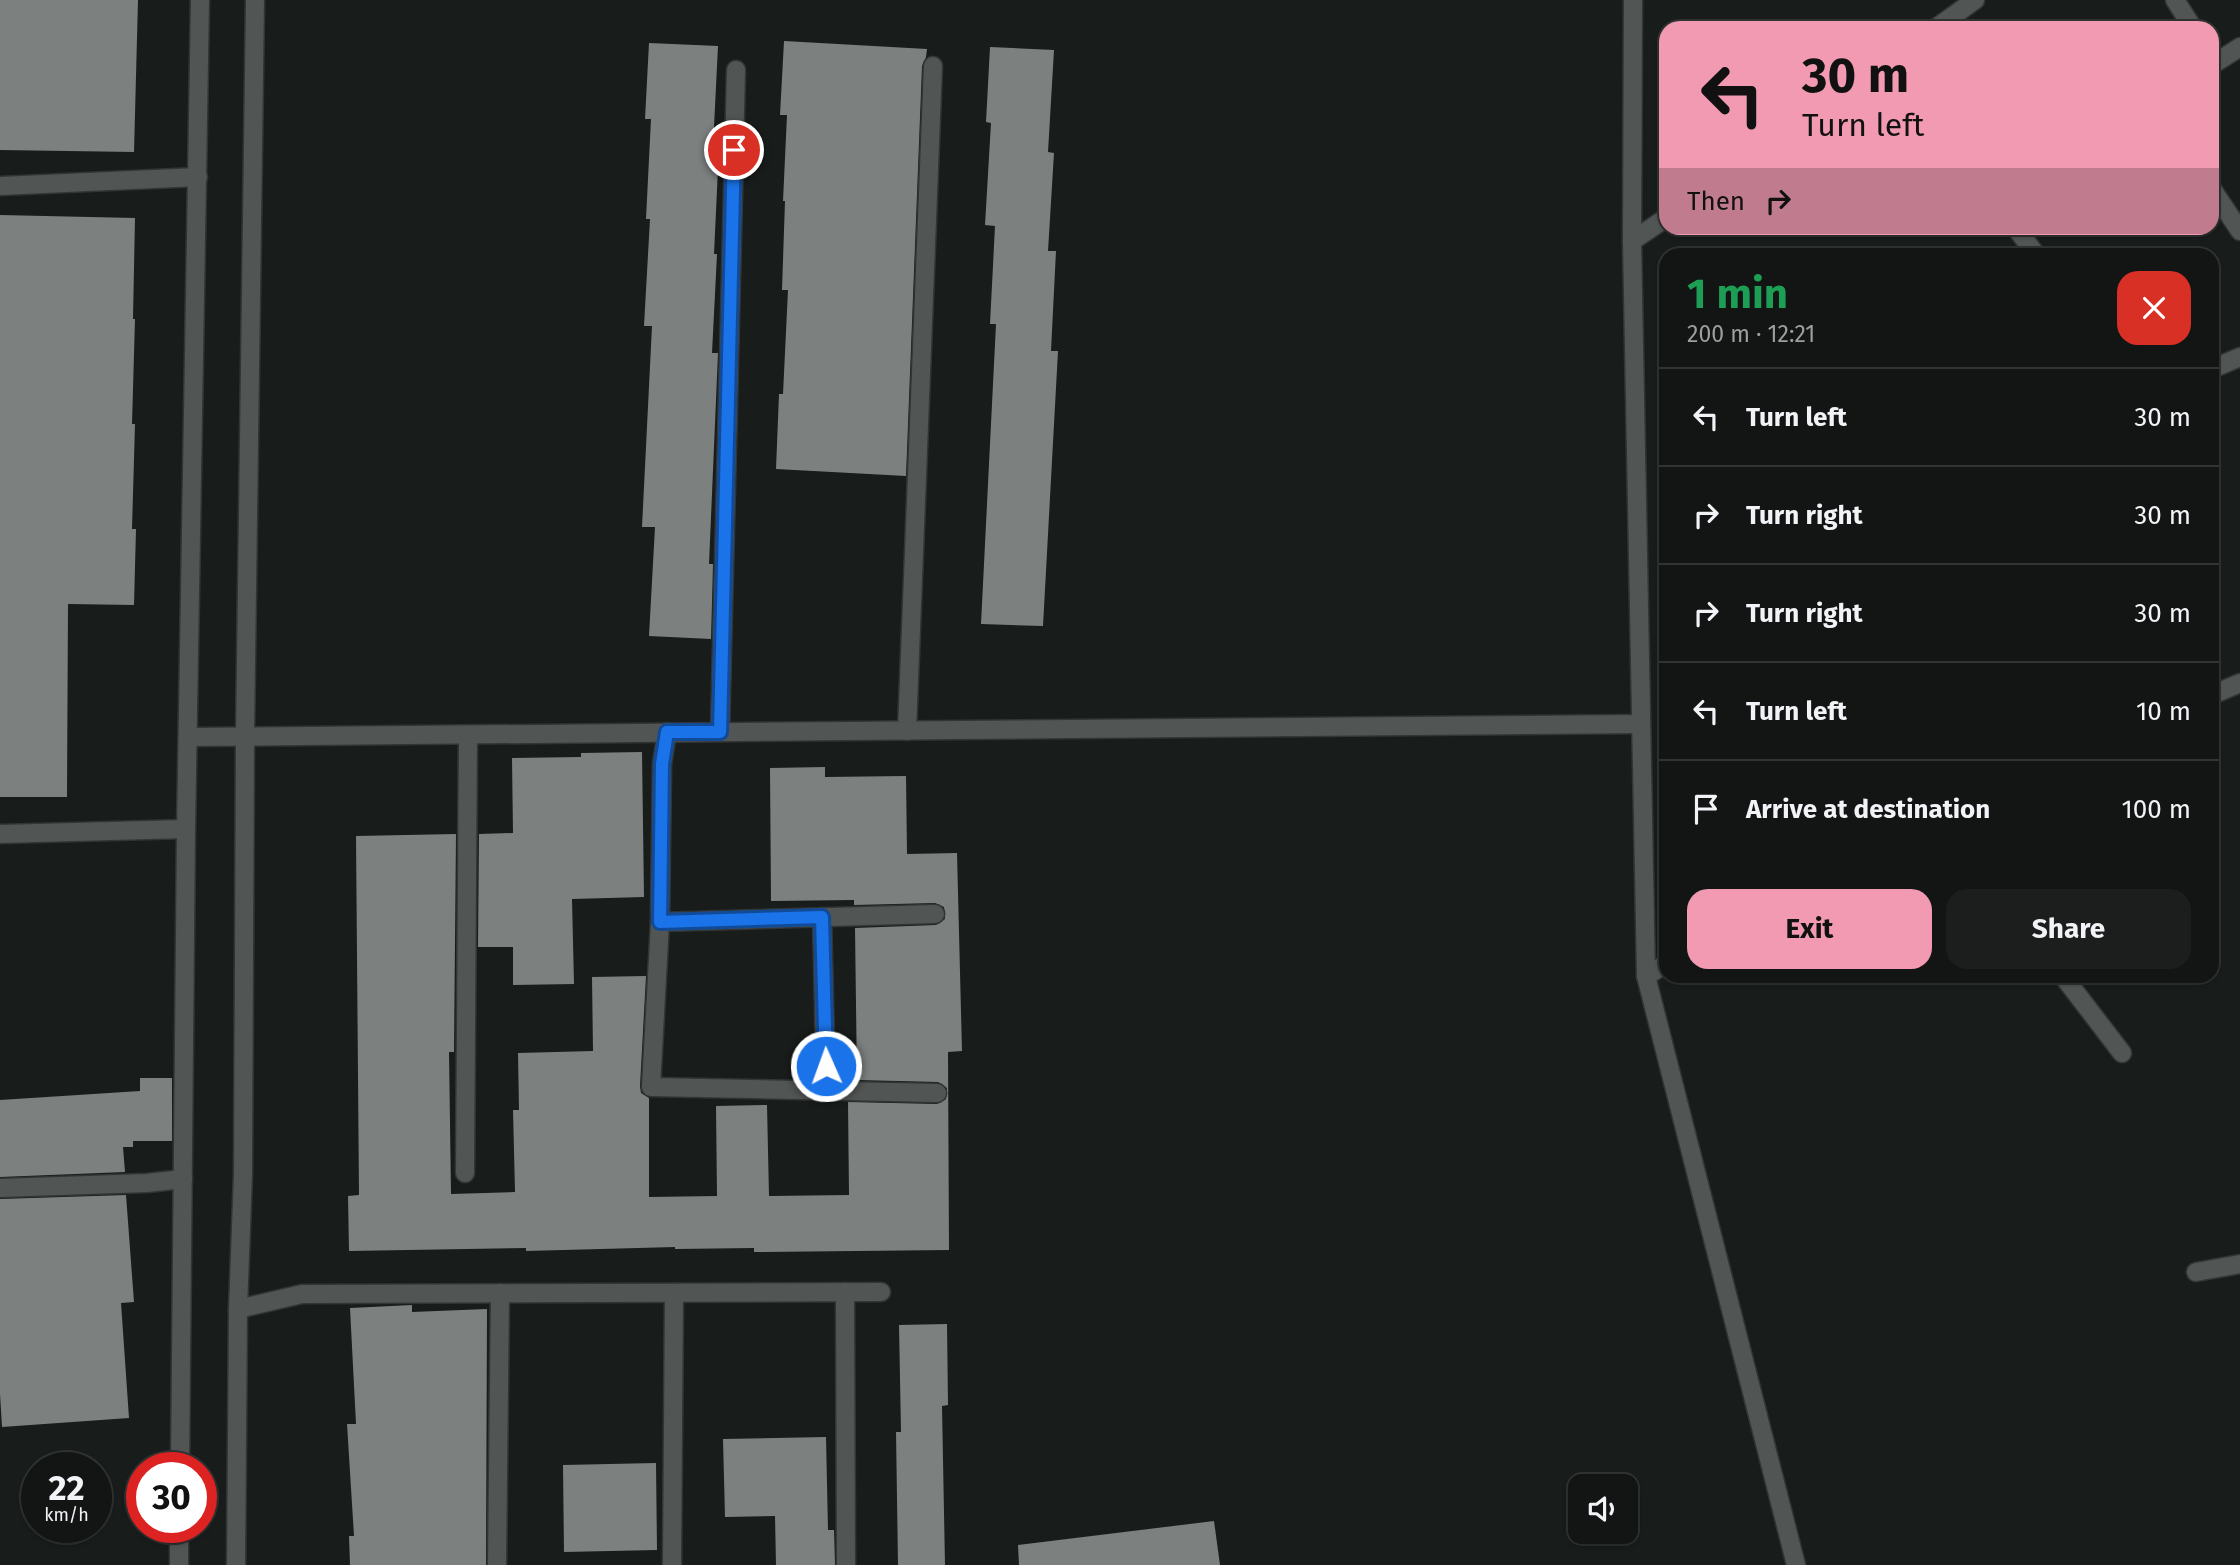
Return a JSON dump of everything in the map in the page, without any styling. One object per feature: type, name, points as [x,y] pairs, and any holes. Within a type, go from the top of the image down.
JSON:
[{"type":"street","points":[[180,1452],[186,829],[200,0]]},
{"type":"street","points":[[236,1565],[238,1309],[243,1174],[245,736],[255,0]]},
{"type":"street","points":[[1633,0],[1632,241],[1646,976],[1796,1565]]},
{"type":"street","points":[[1946,21],[1976,0]]},
{"type":"street","points":[[2175,0],[2188,21]]},
{"type":"street","points":[[2219,59],[2240,47]]},
{"type":"street","points":[[907,730],[933,66]]},
{"type":"street","points":[[720,732],[736,70]]},
{"type":"street","points":[[0,186],[198,177]]},
{"type":"street","points":[[2219,200],[2240,231]]},
{"type":"street","points":[[1632,241],[1659,223]]},
{"type":"street","points":[[2219,366],[2240,357]]},
{"type":"street","points":[[2219,692],[2240,684]]},
{"type":"street","points":[[188,737],[1641,724]]},
{"type":"street","points":[[667,732],[662,764],[660,922],[651,1087],[937,1093]]},
{"type":"street","points":[[465,1173],[468,735]]},
{"type":"street","points":[[0,834],[186,829]]},
{"type":"street","points":[[660,922],[935,914]]},
{"type":"street","points":[[822,917],[827,1091]]},
{"type":"street","points":[[1646,976],[1659,968]]},
{"type":"street","points":[[2068,983],[2122,1053]]},
{"type":"street","points":[[0,1188],[183,1179]]},
{"type":"street","points":[[2196,1272],[2240,1264]]},
{"type":"street","points":[[845,1292],[846,1565]]},
{"type":"street","points":[[238,1309],[302,1294],[881,1292]]},
{"type":"street","points":[[497,1565],[500,1293]]},
{"type":"street","points":[[672,1565],[674,1293]]},
{"type":"street","points":[[179,1543],[179,1565]]},
{"type":"building","points":[[0,0],[138,0],[134,152],[0,150]]},
{"type":"building","points":[[784,41],[927,49],[922,66],[906,476],[776,469],[788,290],[782,290],[787,115],[780,115]]},
{"type":"building","points":[[649,43],[718,46],[713,147],[719,147],[712,353],[718,353],[709,564],[713,564],[711,639],[649,636],[655,527],[642,527],[652,326],[644,326],[650,219],[646,219],[651,119],[645,119]]},
{"type":"building","points":[[990,47],[1054,50],[1048,152],[1054,153],[1048,251],[1056,251],[1051,351],[1058,351],[1043,626],[981,624],[996,324],[990,324],[995,226],[985,225],[991,123],[986,122]]},
{"type":"building","points":[[0,215],[135,218],[132,424],[135,424],[132,529],[136,529],[134,605],[68,604],[67,797],[0,797]]},
{"type":"building","points":[[642,752],[644,897],[572,899],[574,984],[513,985],[513,947],[478,947],[479,834],[513,833],[512,758],[581,757],[581,753]]},
{"type":"building","points":[[825,767],[825,777],[906,776],[907,854],[957,853],[962,1051],[948,1052],[949,1250],[754,1252],[754,1248],[675,1247],[526,1251],[526,1248],[349,1251],[348,1196],[359,1195],[356,836],[456,834],[454,1052],[449,1052],[451,1194],[515,1192],[513,1110],[519,1110],[518,1053],[593,1051],[592,977],[646,976],[640,1086],[641,1093],[649,1098],[649,1197],[717,1196],[716,1106],[767,1105],[769,1196],[849,1195],[848,1102],[937,1104],[946,1099],[947,1088],[938,1082],[857,1080],[855,928],[936,925],[945,919],[944,907],[935,903],[854,905],[854,900],[771,901],[770,768]]},
{"type":"building","points":[[140,1078],[172,1078],[172,1141],[133,1141],[133,1147],[123,1147],[125,1172],[0,1177],[0,1100],[140,1091]]},
{"type":"building","points":[[126,1195],[134,1302],[121,1303],[129,1418],[2,1427],[0,1199]]},
{"type":"building","points":[[412,1305],[412,1312],[487,1309],[486,1565],[350,1565],[349,1536],[354,1536],[347,1424],[356,1424],[350,1308]]},
{"type":"building","points":[[947,1324],[948,1405],[942,1406],[945,1565],[898,1565],[896,1432],[901,1432],[899,1325]]},
{"type":"building","points":[[826,1437],[828,1530],[834,1530],[835,1565],[776,1565],[775,1516],[725,1517],[723,1439]]},
{"type":"building","points":[[656,1463],[657,1550],[564,1552],[563,1465]]},
{"type":"building","points":[[1214,1521],[1220,1565],[1019,1565],[1018,1545]]},
{"type":"route","points":[[734,150],[720,732],[667,732],[662,764],[660,922],[822,917],[826,1066]]}]
